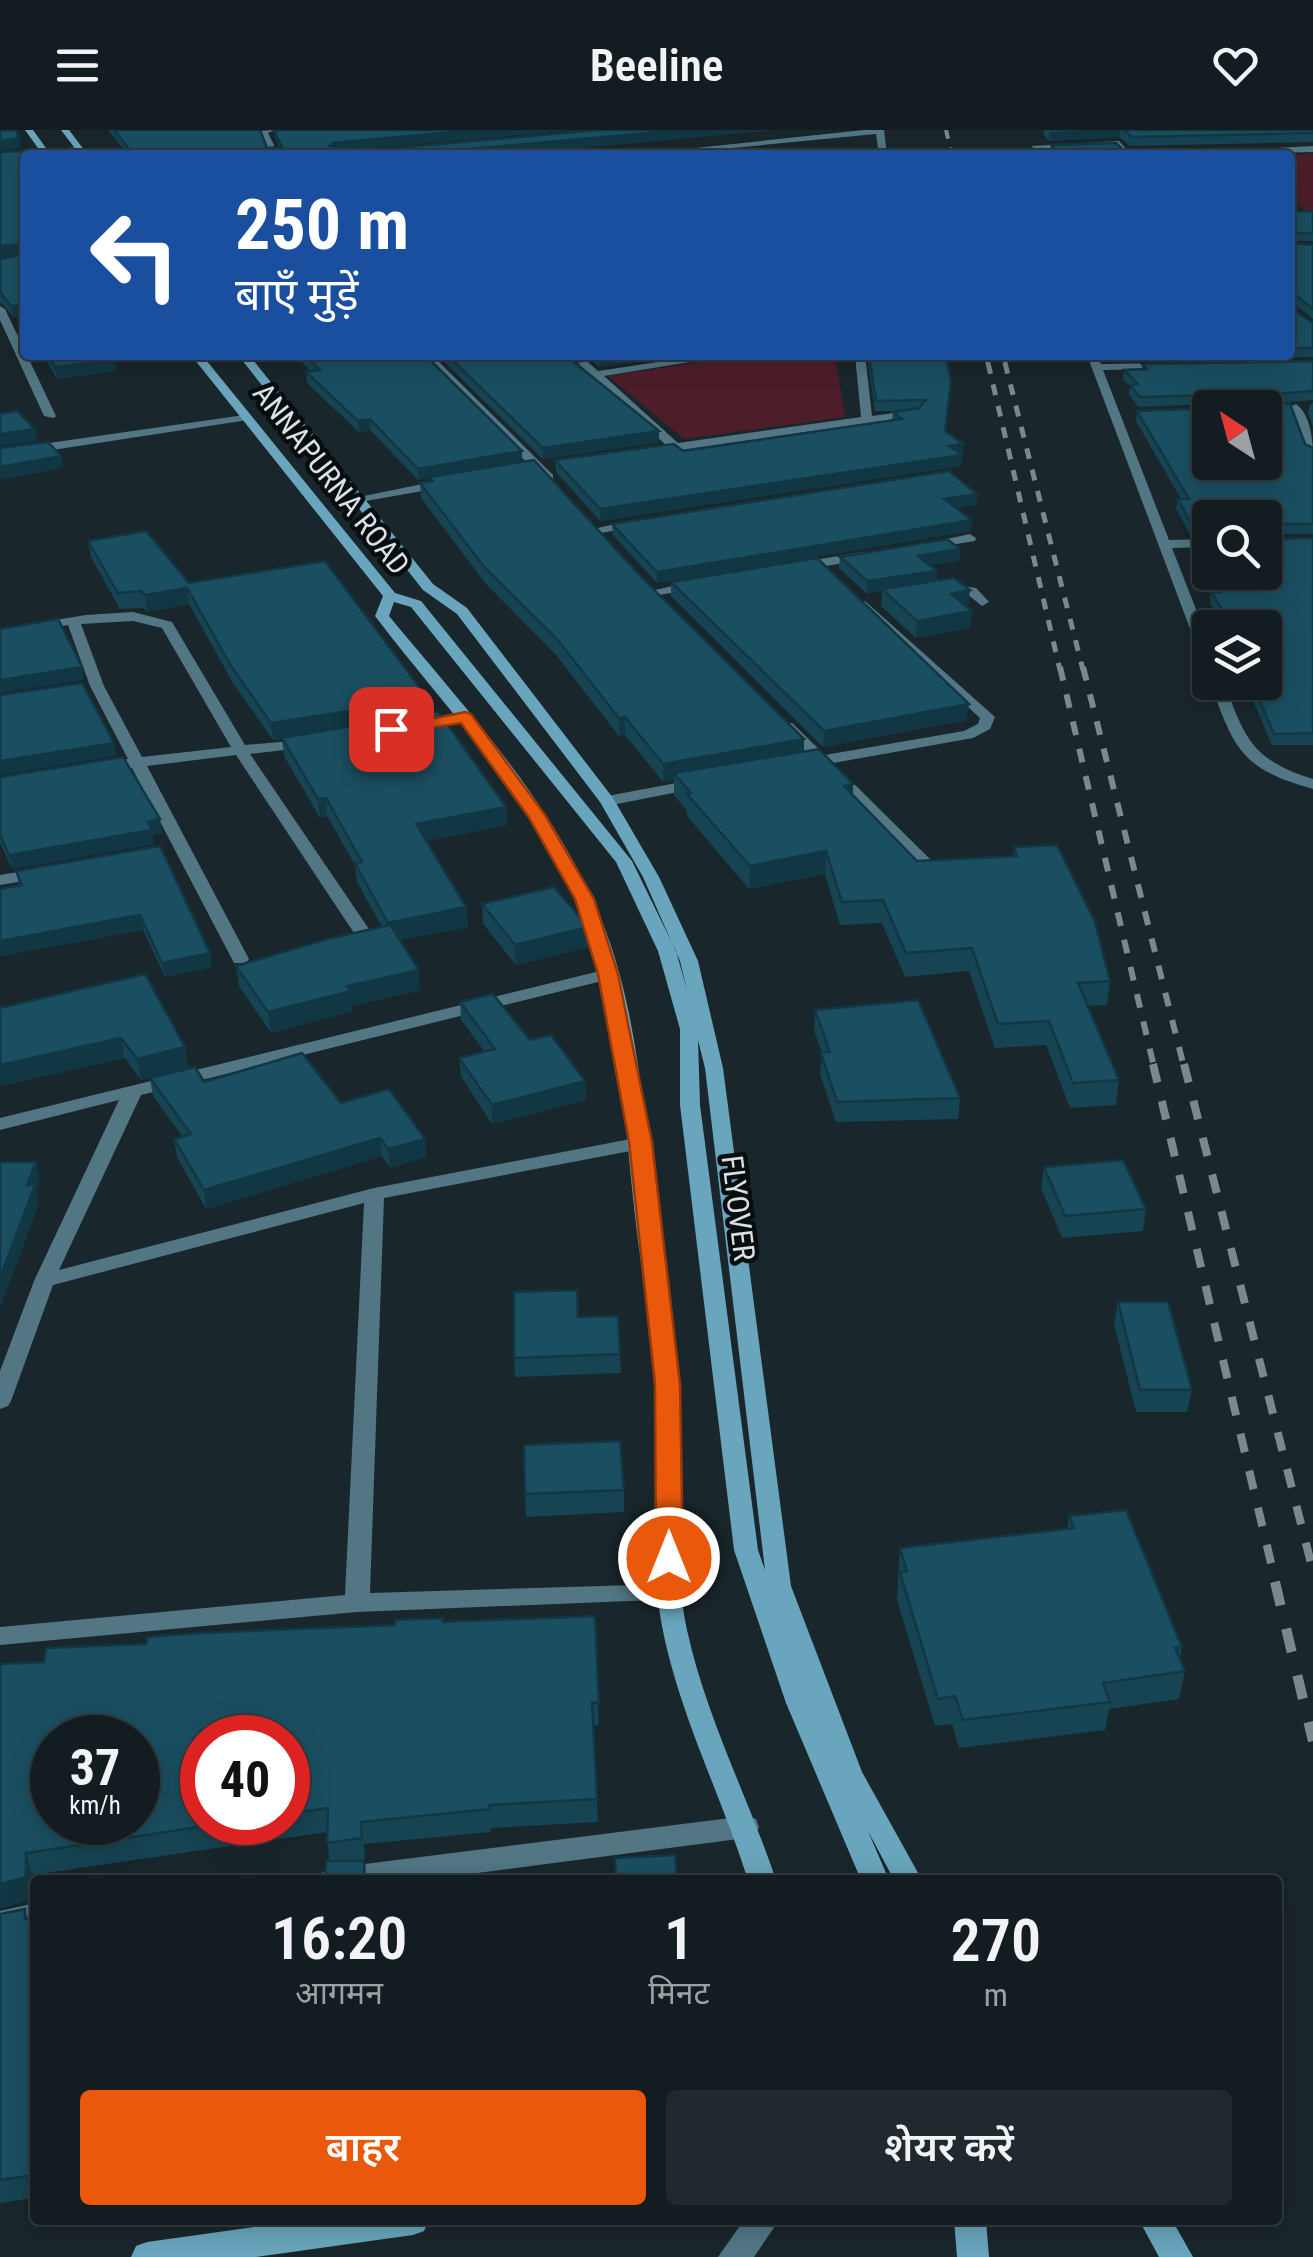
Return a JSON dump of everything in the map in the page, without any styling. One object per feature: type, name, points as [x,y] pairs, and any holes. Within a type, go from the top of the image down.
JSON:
[{"type":"main road","name":"ANNAPURNA ROAD","points":[[200,360],[390,596],[382,616],[465,717],[536,815],[584,899],[608,974],[640,1142],[668,1384],[670,1593],[688,1678],[760,1875]]},
{"type":"main road","name":"ANNAPURNA ROAD","points":[[246,360],[428,588],[462,611],[607,801],[651,877],[689,961],[714,1068],[779,1586],[850,1774],[905,1875]]},
{"type":"main road","points":[[390,596],[420,608],[428,588]]},
{"type":"main road","name":"FLYOVER","points":[[420,608],[624,861],[667,951],[689,1029],[690,1105],[746,1550],[799,1704],[874,1875]]},
{"type":"main road","points":[[147,2257],[378,2225]]},
{"type":"main road","points":[[970,2225],[973,2257]]},
{"type":"main road","points":[[1157,2225],[1178,2257]]},
{"type":"street","points":[[270,130],[263,130],[273,150]]},
{"type":"street","points":[[685,150],[880,131],[882,150]]},
{"type":"street","points":[[757,150],[758,143]]},
{"type":"street","points":[[1037,150],[1035,146],[1119,144],[1124,150]]},
{"type":"street","points":[[1277,150],[1313,148]]},
{"type":"street","points":[[2,317],[20,354]]},
{"type":"street","points":[[23,360],[50,416]]},
{"type":"street","points":[[431,360],[561,492]]},
{"type":"street","points":[[580,360],[676,447]]},
{"type":"street","points":[[596,374],[693,360]]},
{"type":"street","points":[[860,360],[866,420]]},
{"type":"street","points":[[1175,366],[1094,361],[1192,615]]},
{"type":"street","points":[[1282,408],[1313,406]]},
{"type":"street","points":[[1296,407],[1313,453]]},
{"type":"street","points":[[637,452],[917,413]]},
{"type":"street","points":[[1117,415],[1136,414]]},
{"type":"street","points":[[0,454],[244,418]]},
{"type":"street","points":[[521,470],[558,464]]},
{"type":"street","points":[[360,498],[467,479]]},
{"type":"street","points":[[584,518],[607,542]]},
{"type":"street","points":[[596,530],[654,521]]},
{"type":"street","points":[[914,547],[970,538]]},
{"type":"street","points":[[1165,544],[1192,543]]},
{"type":"street","points":[[783,569],[876,553]]},
{"type":"street","points":[[820,562],[834,576]]},
{"type":"street","points":[[641,580],[666,606]]},
{"type":"street","points":[[652,592],[708,582]]},
{"type":"street","points":[[927,590],[957,587],[982,602]]},
{"type":"street","points":[[802,764],[968,735],[984,726],[988,717],[848,588]]},
{"type":"street","points":[[862,602],[878,599]]},
{"type":"street","points":[[0,633],[73,621],[146,618],[167,625],[242,753],[364,935]]},
{"type":"street","points":[[73,621],[97,686],[240,959]]},
{"type":"street","points":[[78,689],[97,686]]},
{"type":"street","points":[[1224,700],[1246,754],[1280,775],[1313,784]]},
{"type":"street","points":[[391,729],[465,717]]},
{"type":"street","points":[[779,718],[928,866]]},
{"type":"street","points":[[78,771],[136,761],[242,753],[335,738]]},
{"type":"street","points":[[607,801],[724,779]]},
{"type":"street","points":[[164,852],[182,848]]},
{"type":"street","points":[[0,880],[55,871]]},
{"type":"street","points":[[0,1124],[608,974]]},
{"type":"street","points":[[0,1400],[44,1281],[133,1091]]},
{"type":"street","points":[[44,1281],[374,1194],[640,1142]]},
{"type":"street","points":[[357,1603],[374,1194]]},
{"type":"street","points":[[0,1636],[357,1603],[670,1593]]},
{"type":"street","points":[[372,1875],[746,1827]]},
{"type":"street","points":[[0,1924],[30,1916]]},
{"type":"street","points":[[734,2257],[759,2225]]},
{"type":"shaded area","points":[[1313,154],[1313,212],[1306,212],[1295,202],[1295,155]]},
{"type":"shaded area","points":[[713,360],[836,360],[845,417],[684,439],[608,376]]},
{"type":"building","points":[[0,130],[16,130],[19,138],[0,141]]},
{"type":"building","points":[[114,130],[260,130],[267,148],[282,147],[274,130],[477,130],[330,146],[370,150],[130,150]]},
{"type":"building","points":[[598,130],[679,130],[461,150],[370,150]]},
{"type":"building","points":[[1123,130],[1313,130],[1313,133],[1132,137]]},
{"type":"building","points":[[1116,143],[1123,150],[1056,150],[1051,145]]},
{"type":"building","points":[[20,151],[20,244],[0,246],[0,152]]},
{"type":"building","points":[[1313,211],[1313,233],[1295,233],[1295,212]]},
{"type":"building","points":[[1295,243],[1313,245],[1313,309],[1295,295]]},
{"type":"building","points":[[20,255],[20,307],[11,306],[0,292],[0,259]]},
{"type":"building","points":[[1295,311],[1313,323],[1313,348],[1295,348]]},
{"type":"building","points":[[51,360],[115,360],[55,367]]},
{"type":"building","points":[[309,360],[430,360],[522,451],[418,469],[370,419],[358,421],[306,372],[320,370]]},
{"type":"building","points":[[452,360],[580,360],[574,362],[659,431],[543,448]]},
{"type":"building","points":[[870,360],[947,360],[951,382],[945,431],[963,444],[949,446],[962,455],[600,509],[555,460],[674,444],[683,451],[902,419],[893,412],[919,408],[926,400],[876,401]]},
{"type":"building","points":[[1313,361],[1313,391],[1192,390],[1192,396],[1140,397],[1130,385],[1138,384],[1124,370],[1147,369],[1142,364]]},
{"type":"building","points":[[1282,403],[1290,404],[1305,444],[1313,448],[1313,524],[1282,524],[1282,500],[1192,500],[1192,525],[1178,499],[1189,499],[1137,411],[1192,409],[1192,480],[1282,480]]},
{"type":"building","points":[[17,411],[35,429],[0,434],[0,414]]},
{"type":"building","points":[[48,442],[61,456],[0,467],[0,448]]},
{"type":"building","points":[[534,460],[645,581],[804,739],[663,764],[625,717],[619,718],[556,638],[485,568],[420,483],[433,481],[429,477]]},
{"type":"building","points":[[949,471],[977,494],[944,499],[972,520],[657,572],[612,524]]},
{"type":"building","points":[[146,531],[189,583],[325,561],[428,699],[271,723],[231,666],[187,588],[145,595],[141,591],[118,593],[88,541]]},
{"type":"building","points":[[1313,538],[1313,733],[1274,734],[1260,700],[1282,700],[1282,610],[1222,610],[1211,592],[1282,590],[1282,539]]},
{"type":"building","points":[[947,539],[960,549],[918,556],[937,571],[867,581],[840,557]]},
{"type":"building","points":[[817,558],[969,704],[824,731],[671,582]]},
{"type":"building","points":[[954,578],[970,590],[951,594],[972,611],[917,621],[882,589]]},
{"type":"building","points":[[58,619],[82,667],[0,680],[0,629]]},
{"type":"building","points":[[82,683],[114,743],[0,761],[0,695]]},
{"type":"building","points":[[438,711],[506,807],[416,824],[466,907],[388,923],[355,863],[362,862],[326,798],[318,799],[282,738]]},
{"type":"building","points":[[819,749],[853,784],[844,786],[917,861],[1017,856],[1014,847],[1057,845],[1095,922],[1110,981],[1078,983],[1119,1080],[1073,1083],[1049,1021],[998,1024],[972,948],[906,953],[883,900],[842,902],[826,851],[750,866],[687,794],[691,793],[674,773]]},
{"type":"building","points":[[123,757],[160,819],[148,822],[152,830],[9,855],[0,835],[0,777]]},
{"type":"building","points":[[160,846],[210,953],[162,963],[140,915],[0,941],[0,889],[22,885],[16,871]]},
{"type":"building","points":[[554,887],[588,927],[515,945],[482,904]]},
{"type":"building","points":[[390,925],[419,970],[347,986],[351,991],[268,1012],[236,966],[328,939]]},
{"type":"building","points":[[145,974],[185,1047],[137,1059],[121,1038],[0,1065],[0,1008]]},
{"type":"building","points":[[493,994],[530,1040],[551,1035],[585,1081],[492,1105],[459,1058],[495,1049],[460,1002]]},
{"type":"building","points":[[918,1000],[960,1098],[837,1102],[821,1053],[830,1052],[815,1010]]},
{"type":"building","points":[[302,1053],[341,1103],[389,1089],[425,1139],[388,1149],[380,1138],[204,1190],[174,1139],[191,1134],[150,1078],[195,1067],[204,1082]]},
{"type":"building","points":[[1123,1160],[1146,1209],[1065,1216],[1044,1167]]},
{"type":"building","points":[[0,1162],[36,1162],[27,1185],[35,1185],[0,1278]]},
{"type":"building","points":[[577,1290],[578,1317],[618,1316],[620,1354],[514,1358],[514,1292]]},
{"type":"building","points":[[1118,1302],[1168,1302],[1192,1390],[1140,1390]]},
{"type":"building","points":[[620,1441],[624,1490],[525,1494],[524,1445]]},
{"type":"building","points":[[1126,1510],[1182,1647],[1175,1648],[1185,1671],[1103,1683],[1110,1702],[963,1720],[955,1696],[938,1699],[900,1572],[907,1571],[900,1548],[1074,1528],[1069,1516]]},
{"type":"building","points":[[595,1616],[599,1703],[592,1703],[597,1799],[489,1805],[489,1809],[361,1822],[362,1838],[327,1843],[328,1808],[310,1811],[310,1715],[180,1715],[180,1830],[160,1833],[160,1715],[30,1715],[30,1845],[79,1845],[26,1853],[26,1877],[0,1884],[0,1664],[44,1662],[46,1648],[146,1644],[147,1637],[395,1625],[395,1620],[443,1618],[443,1622]]},
{"type":"building","points":[[675,1855],[677,1875],[616,1875],[615,1858]]},
{"type":"building","points":[[326,1861],[364,1861],[365,1875],[325,1875]]},
{"type":"building","points":[[25,1909],[25,1919],[30,1918],[28,2184],[28,2176],[0,2180],[0,1914]]},
{"type":"railway","points":[[946,130],[951,150]]},
{"type":"railway","points":[[987,360],[988,365]]},
{"type":"railway","points":[[1004,360],[1006,365]]},
{"type":"railway","points":[[988,363],[1060,670]]},
{"type":"railway","points":[[1005,363],[1083,670]]},
{"type":"railway","points":[[1060,667],[1154,1067]]},
{"type":"railway","points":[[1083,667],[1184,1067]]},
{"type":"railway","points":[[1153,1064],[1276,1584]]},
{"type":"railway","points":[[1184,1064],[1313,1571]]},
{"type":"railway","points":[[1275,1582],[1313,1741]]},
{"type":"route","points":[[391,729],[465,717],[536,815],[584,899],[608,974],[640,1142],[645,1215],[668,1384],[669,1558]]}]
